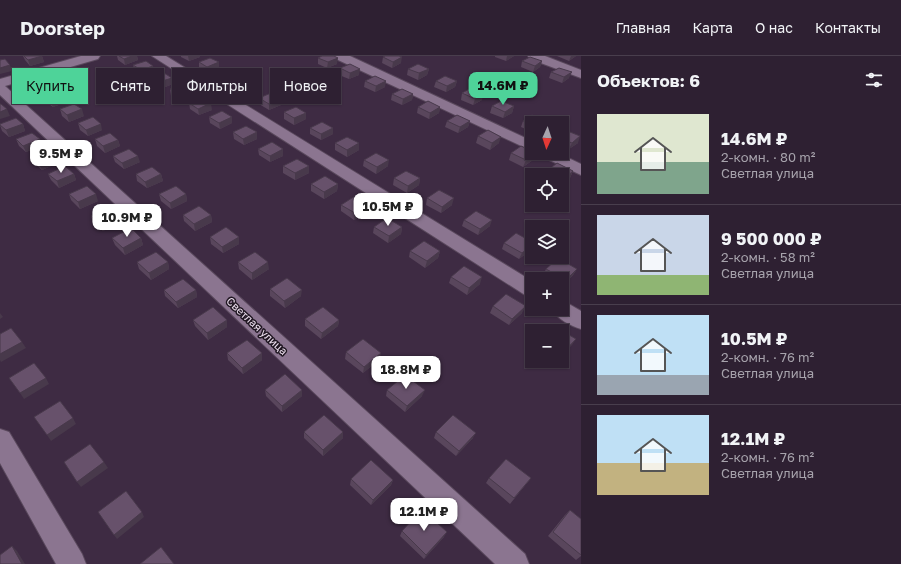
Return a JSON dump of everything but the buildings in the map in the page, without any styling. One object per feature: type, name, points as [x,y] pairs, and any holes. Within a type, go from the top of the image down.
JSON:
[{"type":"street","points":[[0,83],[94,56]]},
{"type":"street","points":[[158,56],[525,286]]},
{"type":"street","points":[[340,56],[525,144]]},
{"type":"street","points":[[534,56],[581,74]]},
{"type":"street","name":"Светлая улица","points":[[0,88],[515,564]]},
{"type":"street","points":[[560,160],[581,170]]},
{"type":"street","points":[[569,313],[581,321]]},
{"type":"street","points":[[0,440],[72,564]]}]
